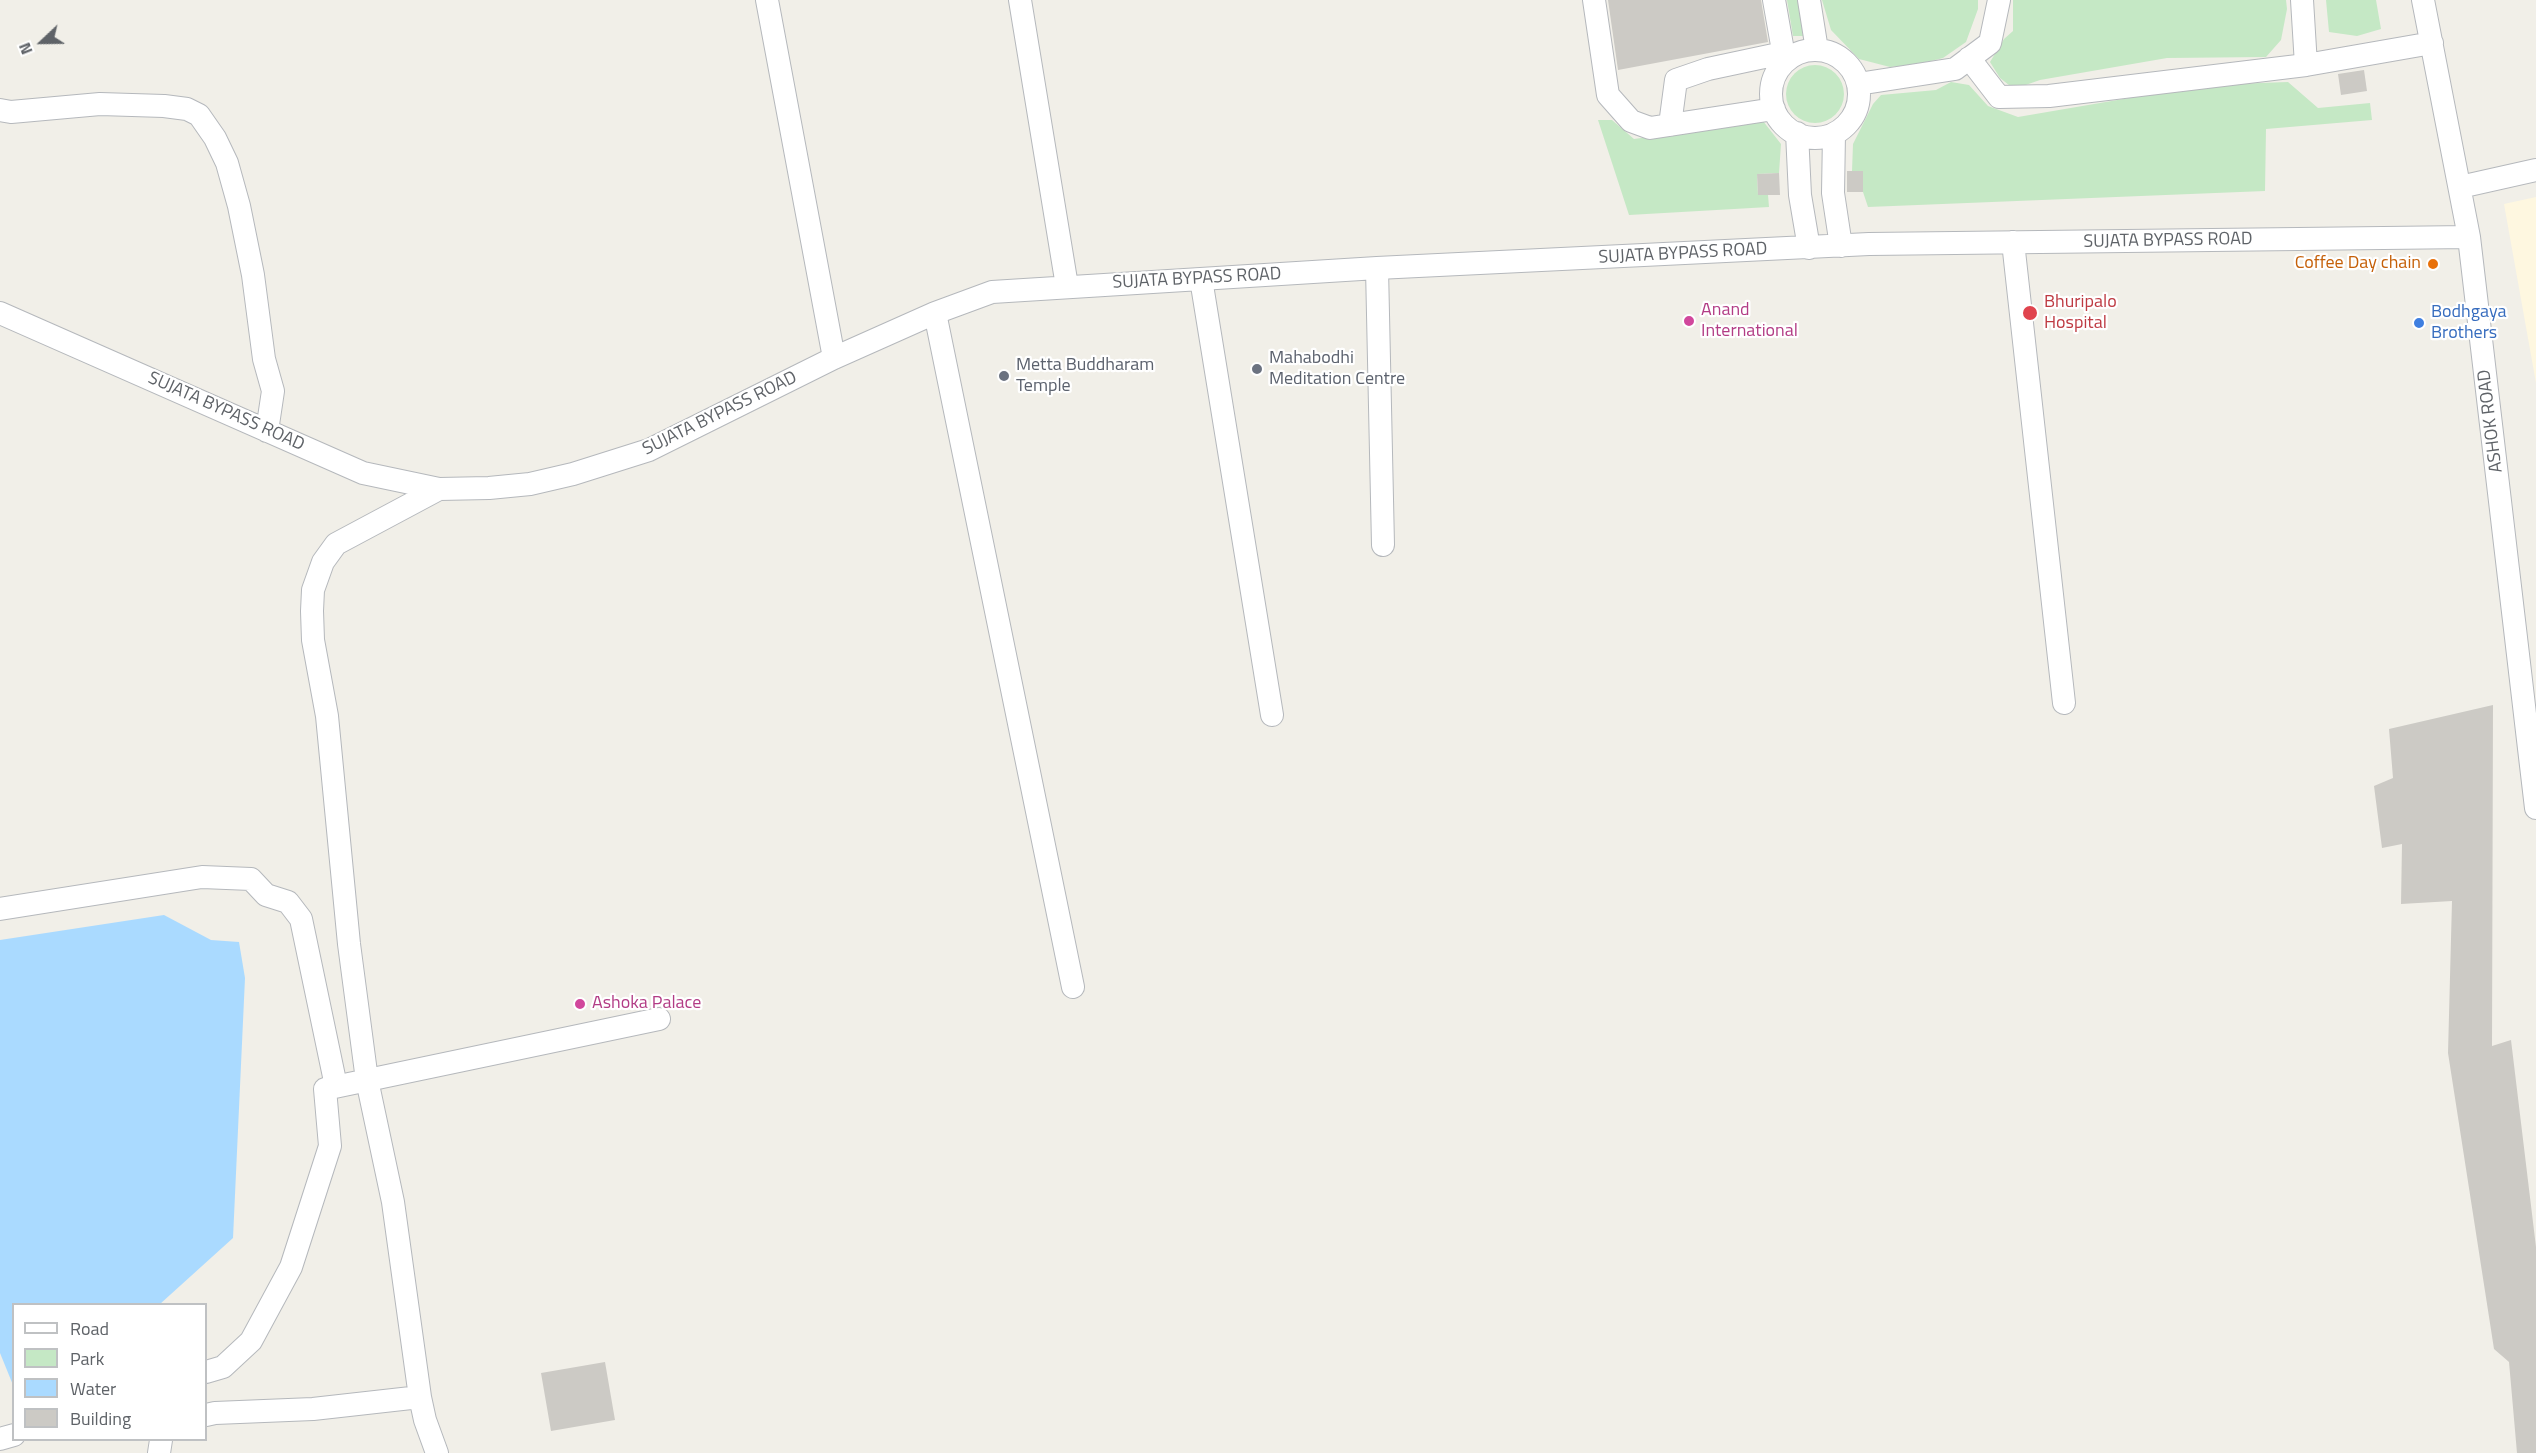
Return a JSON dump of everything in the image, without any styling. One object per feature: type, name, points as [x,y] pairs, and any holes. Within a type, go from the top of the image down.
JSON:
[{"type":"street","points":[[767,0],[834,358]]},
{"type":"street","points":[[1020,0],[1067,286]]},
{"type":"street","points":[[1594,0],[1608,95],[1631,121],[1650,128],[1774,109]]},
{"type":"street","points":[[1670,125],[1676,80],[1708,69],[1784,58],[1803,51],[1817,50],[1831,52],[1853,71],[1858,84],[1859,99],[1855,113],[1846,125],[1834,134],[1820,138],[1805,137],[1781,122],[1774,109],[1771,95],[1773,81],[1784,58],[1774,0]]},
{"type":"street","points":[[1809,0],[1817,50]]},
{"type":"street","points":[[1858,84],[1955,69],[1990,43],[1999,0]]},
{"type":"street","points":[[2302,0],[2306,65]]},
{"type":"street","name":"ASHOK ROAD","points":[[2423,0],[2469,237],[2536,808]]},
{"type":"street","points":[[1970,58],[1999,97],[2049,96],[2306,65],[2432,43]]},
{"type":"street","points":[[0,110],[11,112],[100,104],[164,106],[187,109],[199,116],[215,138],[227,163],[236,195],[252,275],[272,399],[267,431]]},
{"type":"street","points":[[1797,133],[1800,195],[1809,248]]},
{"type":"street","points":[[1834,134],[1833,193],[1841,246]]},
{"type":"street","points":[[2460,187],[2536,170]]},
{"type":"street","name":"SUJATA BYPASS ROAD","points":[[0,313],[363,472],[439,489],[530,484],[608,464],[649,450],[834,358],[935,313],[992,292],[1377,268],[1841,246],[2469,237]]},
{"type":"street","points":[[2013,243],[2064,703]]},
{"type":"street","points":[[1377,268],[1383,545]]},
{"type":"street","points":[[1201,279],[1272,716]]},
{"type":"street","points":[[935,313],[1073,987]]},
{"type":"street","points":[[437,1453],[425,1420],[420,1397],[393,1202],[367,1080],[349,944],[327,716],[313,640],[313,590],[323,562],[336,544],[439,489]]},
{"type":"street","points":[[0,909],[202,877],[251,879],[266,895],[288,902],[301,919],[336,1086]]},
{"type":"street","points":[[207,1372],[223,1367],[251,1341],[291,1266],[330,1146],[325,1089],[659,1019]]},
{"type":"street","points":[[207,1415],[313,1409],[420,1397]]},
{"type":"shaded area","points":[[2536,197],[2536,383],[2504,204]]},
{"type":"green space","points":[[1787,0],[1798,0],[1803,36],[1793,36]]},
{"type":"green space","points":[[1822,0],[1978,0],[1978,9],[1966,42],[1943,58],[1919,64],[1890,67],[1859,59],[1831,30]]},
{"type":"green space","points":[[2013,0],[2286,0],[2287,9],[2281,40],[2266,57],[2167,58],[2040,80],[2014,89],[2000,78],[1990,62],[2004,39],[2013,31]]},
{"type":"green space","points":[[2326,0],[2376,0],[2381,29],[2357,36],[2329,32]]},
{"type":"green space","points":[[1809,65],[1821,65],[1836,73],[1844,88],[1844,100],[1836,115],[1821,123],[1809,123],[1794,115],[1786,100],[1786,88],[1794,73]]},
{"type":"green space","points":[[1951,82],[1969,85],[1988,106],[2018,117],[2205,85],[2288,82],[2318,108],[2370,103],[2372,120],[2266,129],[2265,191],[1868,207],[1863,192],[1863,171],[1852,171],[1853,144],[1873,104],[1881,95],[1936,90]]},
{"type":"green space","points":[[1598,120],[1612,120],[1634,139],[1763,121],[1781,144],[1779,173],[1757,174],[1758,195],[1768,195],[1769,207],[1629,215]]},
{"type":"water","points":[[164,915],[211,940],[239,942],[245,978],[233,1238],[161,1303],[12,1303],[12,1383],[0,1353],[0,940]]},
{"type":"building","points":[[1608,0],[1761,0],[1768,42],[1618,70]]},
{"type":"building","points":[[2364,70],[2367,91],[2341,95],[2338,74]]},
{"type":"building","points":[[1847,171],[1863,171],[1863,192],[1847,192]]},
{"type":"building","points":[[1779,173],[1780,195],[1758,195],[1757,174]]},
{"type":"building","points":[[2493,705],[2492,1046],[2511,1040],[2536,1247],[2536,1453],[2517,1453],[2509,1362],[2494,1349],[2448,1053],[2452,901],[2401,904],[2402,844],[2382,848],[2374,786],[2393,778],[2389,729]]},
{"type":"building","points":[[605,1362],[615,1420],[551,1431],[541,1373]]},
{"type":"place","name":"Coffee Day chain","points":[[2433,264]]},
{"type":"place","name":"Bhuripalo Hospital","points":[[2030,313]]},
{"type":"place","name":"Anand International","points":[[1689,321]]},
{"type":"place","name":"Bodhgaya Brothers","points":[[2419,323]]},
{"type":"place","name":"Mahabodhi Meditation Centre","points":[[1257,369]]},
{"type":"place","name":"Metta Buddharam Temple","points":[[1004,376]]},
{"type":"place","name":"Ashoka Palace","points":[[580,1004]]}]
